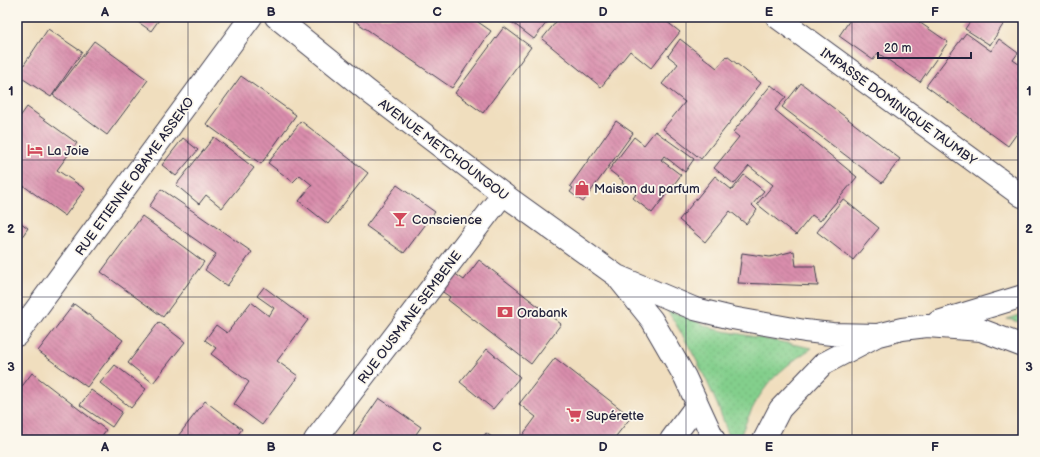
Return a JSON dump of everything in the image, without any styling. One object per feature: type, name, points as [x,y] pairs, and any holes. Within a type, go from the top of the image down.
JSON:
[{"type":"main road","name":"RUE ETIENNE OBAME ASSEKO","points":[[17,335],[251,17]]},
{"type":"main road","name":"AVENUE METCHOUNGOU","points":[[276,17],[369,92],[503,194],[617,276]]},
{"type":"main road","name":"IMPASSE DOMINIQUE TAUMBY","points":[[777,17],[1022,196]]},
{"type":"main road","name":"RUE OUSMANE SEMBENE","points":[[315,440],[503,194]]},
{"type":"main road","points":[[617,276],[695,309],[732,318],[805,331],[832,334],[878,335]]},
{"type":"main road","points":[[617,276],[652,320],[685,377],[714,440]]},
{"type":"main road","points":[[764,440],[780,409],[823,364],[878,335],[902,329],[927,326],[1023,296]]},
{"type":"main road","points":[[927,326],[981,330],[1023,346]]},
{"type":"main road","points":[[671,440],[697,405]]},
{"type":"green space","points":[[667,310],[714,329],[812,348],[785,367],[766,387],[758,398],[739,440],[730,440],[718,406],[703,373]]},
{"type":"green space","points":[[1023,314],[1023,324],[1007,319]]},
{"type":"building","points":[[131,17],[161,17],[151,31]]},
{"type":"building","points":[[349,17],[471,17],[491,31],[452,88]]},
{"type":"building","points":[[505,17],[540,17],[547,22],[534,39]]},
{"type":"building","points":[[560,17],[661,17],[680,32],[651,68],[630,51],[601,87],[542,39]]},
{"type":"building","points":[[852,17],[922,17],[919,22],[948,42],[920,82],[878,53],[873,60],[839,36]]},
{"type":"building","points":[[973,17],[1001,17],[1006,20],[990,45],[965,29]]},
{"type":"building","points":[[504,27],[531,47],[483,113],[455,93]]},
{"type":"building","points":[[48,29],[82,52],[51,97],[17,75]]},
{"type":"building","points":[[966,33],[991,51],[999,39],[1018,53],[1013,60],[1023,67],[1023,125],[1008,146],[926,86]]},
{"type":"building","points":[[680,39],[717,68],[727,56],[761,83],[701,159],[663,129],[685,102],[662,84],[678,64],[668,56]]},
{"type":"building","points":[[94,41],[148,80],[107,135],[53,95]]},
{"type":"building","points":[[241,76],[296,115],[261,164],[206,124]]},
{"type":"building","points":[[801,83],[900,159],[882,183],[782,107]]},
{"type":"building","points":[[771,85],[786,97],[775,110],[857,177],[820,221],[812,215],[796,235],[757,204],[773,185],[749,166],[734,184],[714,168],[739,137],[733,132]]},
{"type":"building","points":[[27,107],[77,143],[57,170],[85,189],[65,216],[17,181],[17,121]]},
{"type":"building","points":[[301,121],[368,173],[328,224],[299,201],[312,185],[300,175],[293,182],[268,163]]},
{"type":"building","points":[[616,121],[633,133],[583,202],[570,192],[573,188],[570,186]]},
{"type":"building","points":[[655,131],[694,159],[685,172],[664,156],[661,160],[681,175],[652,213],[633,198],[636,194],[609,170],[634,137],[644,145]]},
{"type":"building","points":[[214,137],[254,168],[222,208],[206,195],[199,204],[176,185]]},
{"type":"building","points":[[183,138],[198,150],[176,176],[162,165]]},
{"type":"building","points":[[744,175],[764,191],[752,205],[757,210],[746,224],[730,211],[705,242],[679,220],[715,176],[732,190]]},
{"type":"building","points":[[397,185],[435,212],[404,253],[366,226]]},
{"type":"building","points":[[161,189],[252,252],[227,286],[205,270],[216,254],[149,207]]},
{"type":"building","points":[[843,199],[879,228],[853,260],[817,232]]},
{"type":"building","points":[[142,216],[204,262],[163,317],[101,272]]},
{"type":"building","points":[[17,220],[28,228],[17,244]]},
{"type":"building","points":[[794,251],[796,266],[815,266],[818,286],[738,283],[742,253],[770,257]]},
{"type":"building","name":"Orabank","points":[[479,260],[561,324],[531,364],[448,300],[450,297],[440,290],[454,273],[464,280]]},
{"type":"building","points":[[264,287],[308,320],[277,361],[298,376],[262,425],[234,404],[249,382],[211,354],[216,348],[205,340],[216,325],[227,333],[251,302],[269,316],[274,308],[257,296]]},
{"type":"building","points":[[74,304],[123,340],[87,387],[38,351]]},
{"type":"building","points":[[159,322],[185,342],[153,383],[128,363]]},
{"type":"building","points":[[487,349],[520,377],[493,409],[460,382]]},
{"type":"building","points":[[555,358],[631,417],[613,440],[519,440],[536,417],[519,404]]},
{"type":"building","points":[[115,365],[146,389],[131,408],[100,383]]},
{"type":"building","points":[[32,373],[106,430],[99,440],[17,440],[17,393]]},
{"type":"building","points":[[91,390],[122,412],[112,427],[80,405]]},
{"type":"building","points":[[379,398],[421,427],[412,440],[350,440]]},
{"type":"building","points":[[205,401],[242,429],[234,440],[175,440]]},
{"type":"building","points":[[486,433],[496,440],[481,440]]},
{"type":"place","name":"La Joie","points":[[35,150]]},
{"type":"place","name":"Maison du parfum","points":[[582,188]]},
{"type":"place","name":"Conscience","points":[[400,219]]},
{"type":"place","name":"Orabank","points":[[505,312]]},
{"type":"place","name":"Supérette","points":[[574,415]]}]
